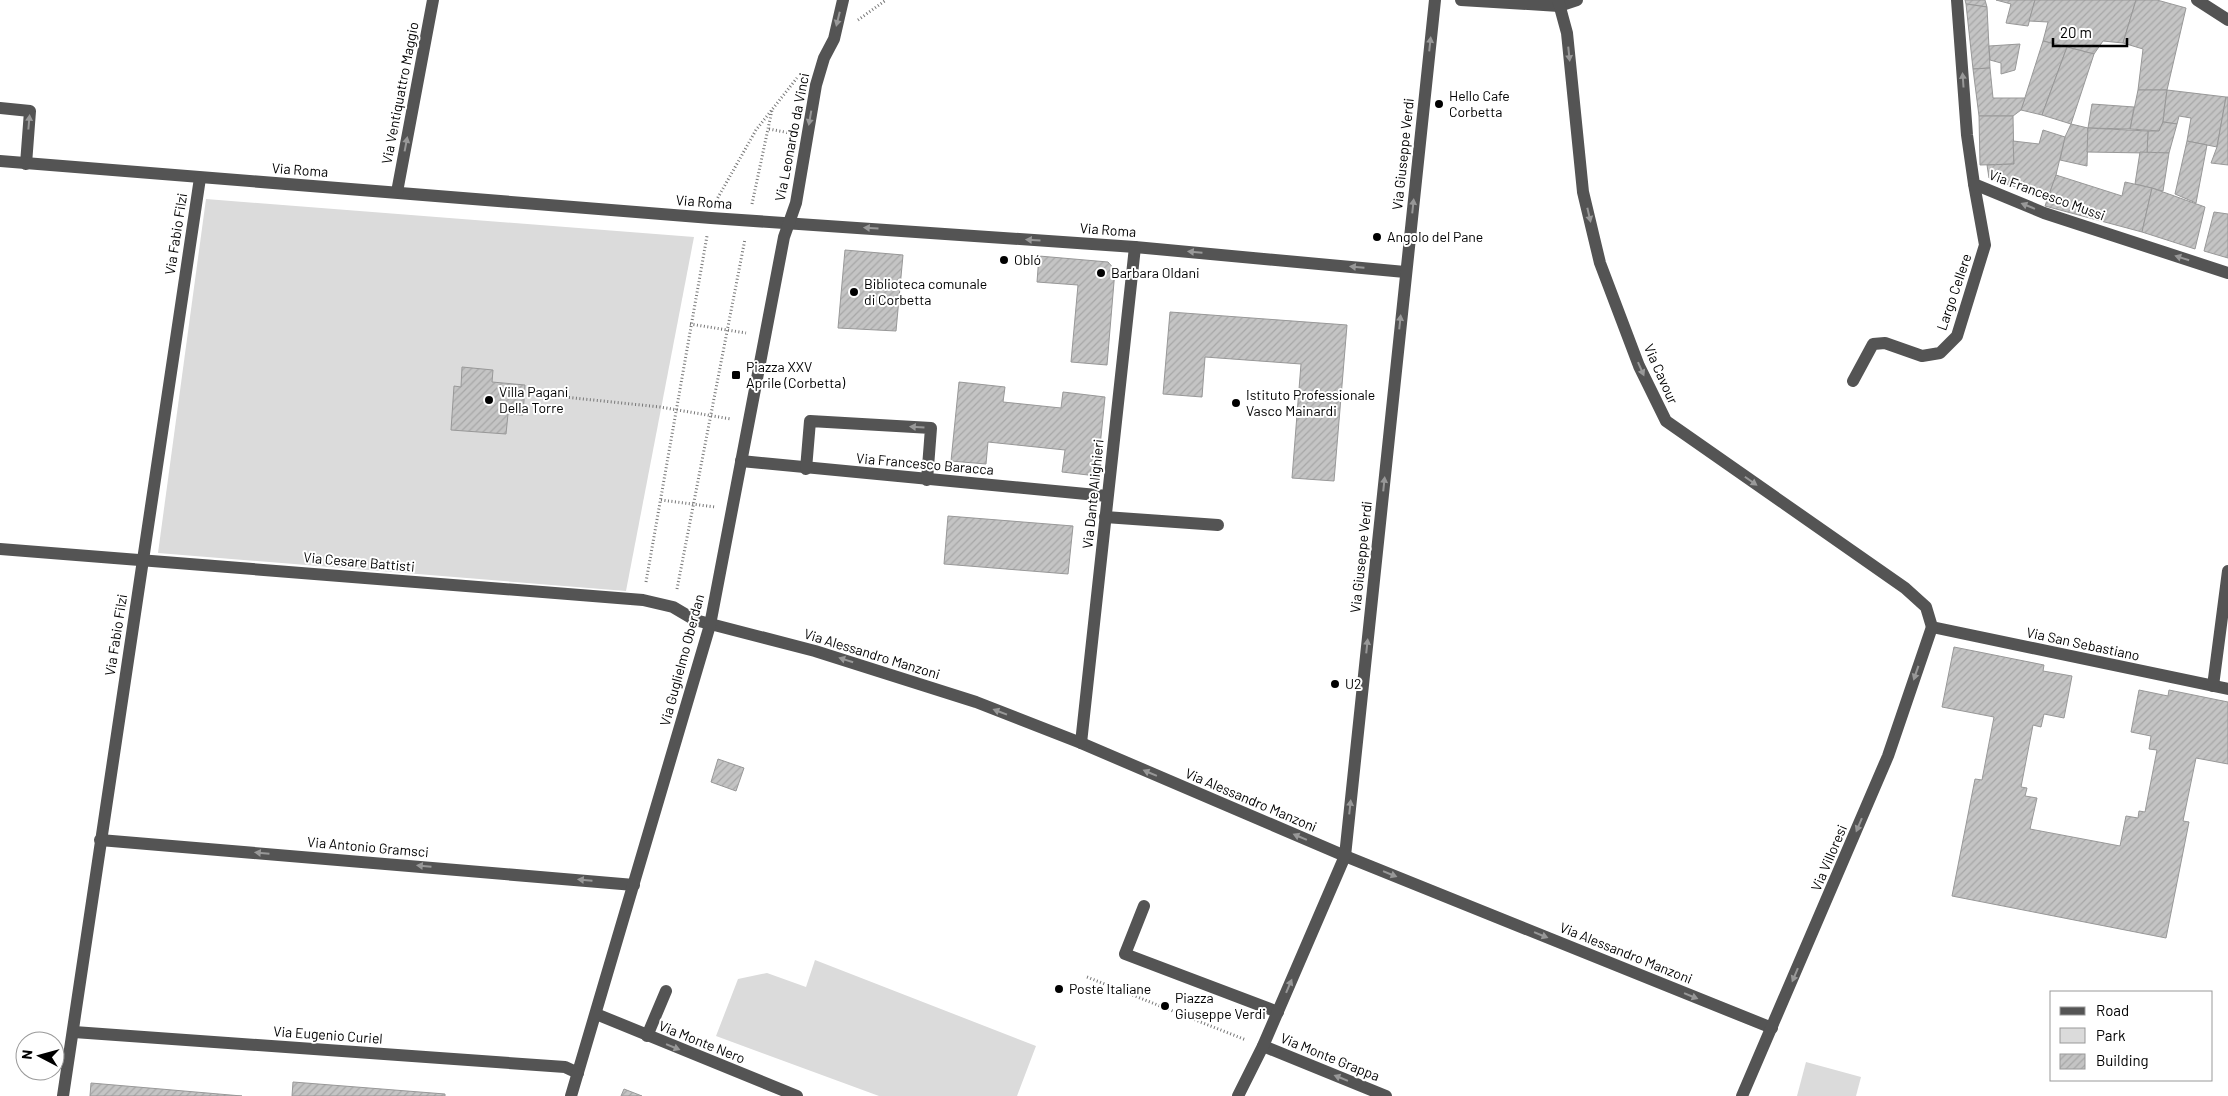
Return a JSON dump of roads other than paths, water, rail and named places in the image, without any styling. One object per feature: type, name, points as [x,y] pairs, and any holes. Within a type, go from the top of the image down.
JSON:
[{"type":"street","name":"Via Ventiquattro Maggio","points":[[397,192],[433,0]]},
{"type":"street","name":"Via Leonardo da Vinci","points":[[789,223],[796,203],[816,85],[824,58],[834,39],[843,0]]},
{"type":"street","name":"Via Giuseppe Verdi","points":[[1238,1096],[1263,1046],[1345,856],[1435,0]]},
{"type":"street","points":[[1461,0],[1558,3],[1577,0]]},
{"type":"street","name":"Via Francesco Mussi","points":[[1957,0],[1974,184],[2044,213],[2228,273]]},
{"type":"street","points":[[2197,0],[2228,20]]},
{"type":"street","name":"Via Cavour","points":[[1558,3],[1567,32],[1584,192],[1600,263],[1639,366],[1666,421],[1905,588],[1926,607],[1932,627]]},
{"type":"street","points":[[0,108],[30,111],[26,164]]},
{"type":"street","name":"Via Roma","points":[[0,161],[711,218],[1135,247],[1405,272]]},
{"type":"street","name":"Via Fabio Filzi","points":[[64,1096],[100,840],[200,178]]},
{"type":"street","name":"Largo Cellere","points":[[1853,381],[1873,344],[1885,344],[1922,356],[1940,353],[1957,336],[1985,245],[1974,184]]},
{"type":"street","name":"Via Guglielmo Oberdan","points":[[571,1096],[710,624],[764,337],[784,237],[789,223]]},
{"type":"street","name":"Via Dante Alighieri","points":[[1081,744],[1135,247]]},
{"type":"street","points":[[806,469],[810,421],[932,428],[927,480]]},
{"type":"street","name":"Via Francesco Baracca","points":[[741,462],[1107,496]]},
{"type":"street","points":[[1105,517],[1218,525]]},
{"type":"street","name":"Via Cesare Battisti","points":[[0,549],[643,600],[673,607],[695,620],[710,624]]},
{"type":"street","points":[[2213,686],[2228,571]]},
{"type":"street","name":"Via Alessandro Manzoni","points":[[710,624],[844,660],[976,702],[1081,744],[1345,856],[1772,1028]]},
{"type":"street","name":"Via San Sebastiano","points":[[1932,627],[2228,689]]},
{"type":"street","name":"Via Villoresi","points":[[1742,1096],[1888,756],[1932,627]]},
{"type":"street","name":"Via Antonio Gramsci","points":[[100,840],[634,885]]},
{"type":"street","points":[[1144,906],[1125,954],[1278,1012]]},
{"type":"street","points":[[647,1036],[666,991]]},
{"type":"street","name":"Via Monte Nero","points":[[596,1014],[797,1096]]},
{"type":"street","name":"Via Eugenio Curiel","points":[[74,1032],[565,1067],[578,1074]]},
{"type":"street","name":"Via Monte Grappa","points":[[1263,1046],[1386,1096]]},
{"type":"place","name":"Hello Cafe Corbetta","points":[[1439,104]]},
{"type":"place","name":"Angolo del Pane","points":[[1377,237]]},
{"type":"place","name":"Obló","points":[[1004,260]]},
{"type":"place","name":"Barbara Oldani","points":[[1101,273]]},
{"type":"place","name":"Biblioteca comunale di Corbetta","points":[[854,292]]},
{"type":"place","name":"Piazza XXV Aprile (Corbetta)","points":[[736,375]]},
{"type":"place","name":"Villa Pagani Della Torre","points":[[489,400]]},
{"type":"place","name":"Istituto Professionale Vasco Mainardi","points":[[1236,403]]},
{"type":"place","name":"U2","points":[[1335,684]]},
{"type":"place","name":"Poste Italiane","points":[[1059,989]]},
{"type":"place","name":"Piazza Giuseppe Verdi","points":[[1165,1006]]}]
